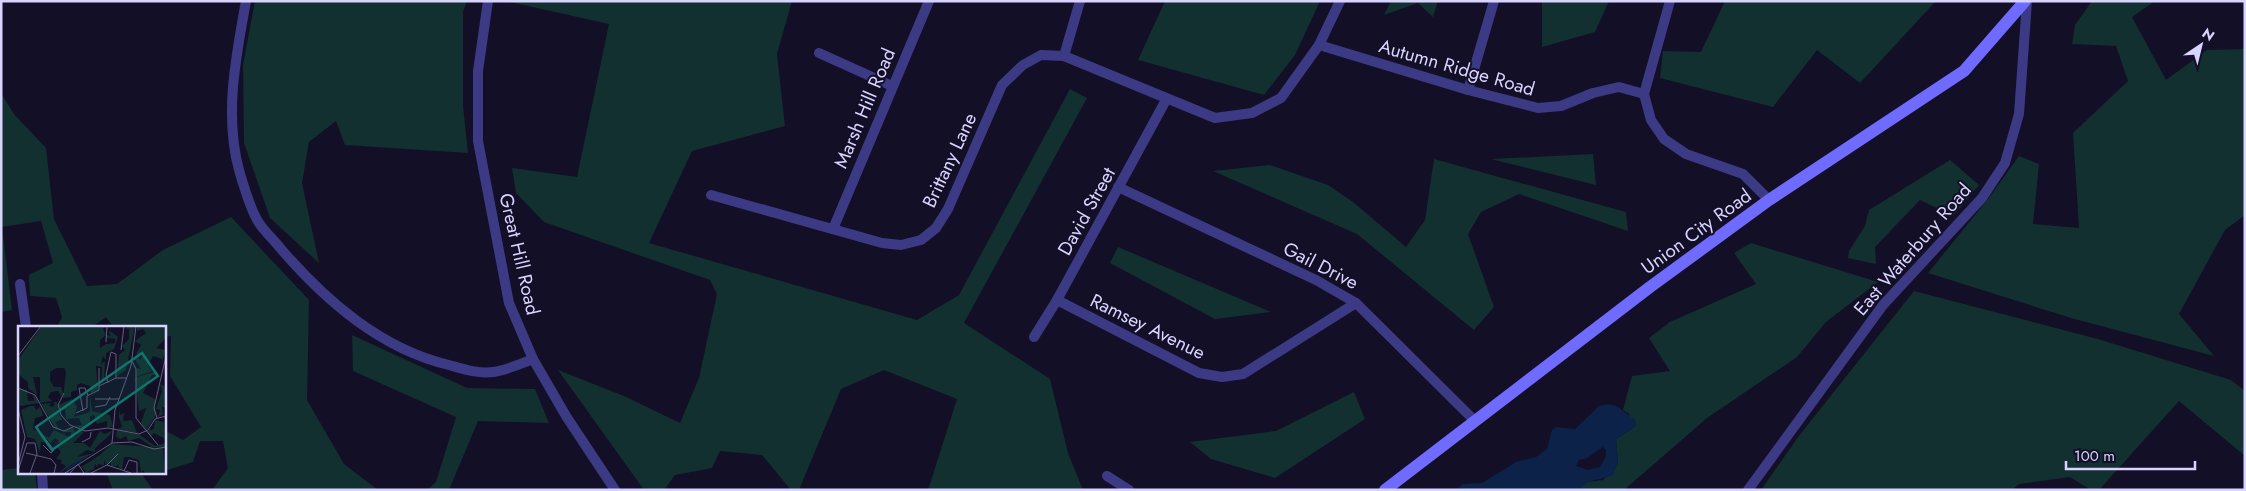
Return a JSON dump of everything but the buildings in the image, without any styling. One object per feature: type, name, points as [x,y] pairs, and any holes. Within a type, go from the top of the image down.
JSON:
[{"type":"main road","name":"Union City Road","points":[[1385,490],[1643,293],[1769,200],[1964,71],[2026,1]]},
{"type":"street","points":[[246,1],[233,70],[232,123],[239,169],[258,222],[300,271],[370,331],[392,344],[435,362],[478,372],[504,370],[533,359]]},
{"type":"street","name":"Great Hill Road","points":[[488,1],[478,72],[478,141],[509,303],[533,359],[571,423],[615,490]]},
{"type":"street","name":"Marsh Hill Road","points":[[833,229],[928,1]]},
{"type":"street","points":[[1064,56],[1080,1]]},
{"type":"street","name":"Brittany Lane","points":[[711,195],[882,243],[901,245],[921,240],[936,228],[948,209],[1002,85],[1023,65],[1042,56],[1064,56],[1166,100],[1215,118],[1252,113],[1281,98],[1318,45],[1340,1]]},
{"type":"street","points":[[1468,90],[1494,1]]},
{"type":"street","points":[[1670,1],[1644,94],[1651,120],[1664,139],[1686,154],[1743,174],[1769,200]]},
{"type":"street","name":"East Waterbury Road","points":[[1748,490],[1883,305],[1982,198],[2005,163],[2019,114],[2026,1]]},
{"type":"street","name":"Autumn Ridge Road","points":[[1318,45],[1468,90],[1538,108],[1561,106],[1593,93],[1619,87],[1644,94]]},
{"type":"street","points":[[820,53],[892,86]]},
{"type":"street","name":"David Street","points":[[1034,337],[1057,300],[1166,100]]},
{"type":"street","name":"Gail Drive","points":[[1118,187],[1316,280],[1356,303],[1475,421]]},
{"type":"street","points":[[20,284],[26,326]]},
{"type":"street","name":"Ramsey Avenue","points":[[1057,300],[1199,373],[1222,377],[1244,374],[1356,303]]},
{"type":"street","points":[[42,474],[43,488]]},
{"type":"street","points":[[1107,476],[1129,490]]},
{"type":"green space","points":[[255,1],[467,1],[463,12],[463,106],[468,153],[345,145],[336,121],[309,142],[302,183],[319,263],[270,218],[244,143],[243,65]]},
{"type":"green space","points":[[506,1],[792,1],[777,54],[785,126],[692,151],[649,243],[917,320],[959,295],[1070,89],[1087,98],[964,323],[1050,379],[1068,453],[1083,490],[928,490],[957,399],[884,370],[841,389],[799,490],[791,490],[762,455],[720,451],[712,468],[675,475],[664,490],[644,490],[558,370],[624,396],[680,423],[699,378],[717,294],[710,280],[544,222],[516,193],[512,168],[577,177],[609,24]]},
{"type":"green space","points":[[1165,1],[1320,1],[1295,55],[1264,95],[1138,60]]},
{"type":"green space","points":[[1391,1],[1438,1],[1433,17],[1418,3],[1384,15]]},
{"type":"green space","points":[[1542,1],[1609,1],[1595,32],[1542,47]]},
{"type":"green space","points":[[1725,1],[1936,1],[1860,83],[1817,50],[1773,107],[1660,78],[1663,51],[1701,52]]},
{"type":"green space","points":[[2092,1],[2155,1],[2132,17],[2166,80],[2207,50],[2245,49],[2245,215],[2225,230],[2179,314],[2214,356],[2071,318],[1928,273],[1988,199],[2019,156],[2039,164],[2033,224],[2079,228],[2073,133],[2128,81],[2116,46],[2072,44],[2075,25]]},
{"type":"green space","points":[[1,93],[14,114],[46,148],[54,219],[87,286],[117,284],[163,250],[231,217],[309,300],[307,400],[344,464],[378,490],[212,490],[228,468],[223,441],[200,441],[193,462],[165,471],[165,431],[183,440],[201,427],[170,376],[171,336],[165,337],[165,326],[112,326],[106,317],[93,326],[58,326],[62,317],[56,298],[30,296],[29,275],[53,263],[41,221],[2,227],[12,310],[1,312]]},
{"type":"green space","points":[[1593,154],[1596,185],[1491,159]]},
{"type":"green space","points":[[1434,159],[1626,212],[1628,231],[1519,194],[1481,212],[1468,234],[1494,307],[1474,330],[1357,234],[1213,171],[1270,165],[1328,185],[1353,202],[1406,247],[1425,220]]},
{"type":"green space","points":[[1950,160],[1979,185],[1953,216],[1920,200],[1875,247],[1876,264],[1848,258],[1849,251],[1865,226],[1869,210]]},
{"type":"green space","points":[[1751,243],[1878,282],[1826,322],[1797,357],[1707,418],[1624,490],[1578,490],[1587,482],[1603,480],[1618,463],[1616,439],[1632,429],[1629,414],[1623,410],[1632,376],[1670,371],[1649,338],[1670,322],[1756,284],[1734,253]]},
{"type":"green space","points":[[1118,247],[1271,312],[1215,319],[1110,263]]},
{"type":"green space","points":[[1914,291],[2098,339],[2231,380],[2245,391],[2245,456],[2179,401],[2099,490],[2091,490],[2070,477],[2019,484],[2012,490],[1761,490],[1798,437]]},
{"type":"green space","points":[[352,335],[467,388],[535,389],[549,423],[478,421],[449,490],[427,490],[436,482],[456,417],[353,371]]},
{"type":"green space","points":[[1354,392],[1365,419],[1275,478],[1211,459],[1190,442],[1276,431]]},
{"type":"green space","points":[[18,468],[18,474],[35,474],[37,490],[1,490],[1,470]]},
{"type":"green space","points":[[107,474],[141,474],[153,490],[113,490]]},
{"type":"water","points":[[1608,404],[1617,406],[1636,421],[1636,426],[1616,439],[1618,463],[1612,476],[1587,482],[1579,490],[1455,490],[1463,484],[1482,483],[1516,462],[1536,457],[1547,449],[1552,430],[1556,427],[1575,429],[1599,406]],"holes":[[[1603,447],[1606,450],[1606,456],[1600,467],[1588,470],[1576,466],[1579,460],[1587,458]]]}]
